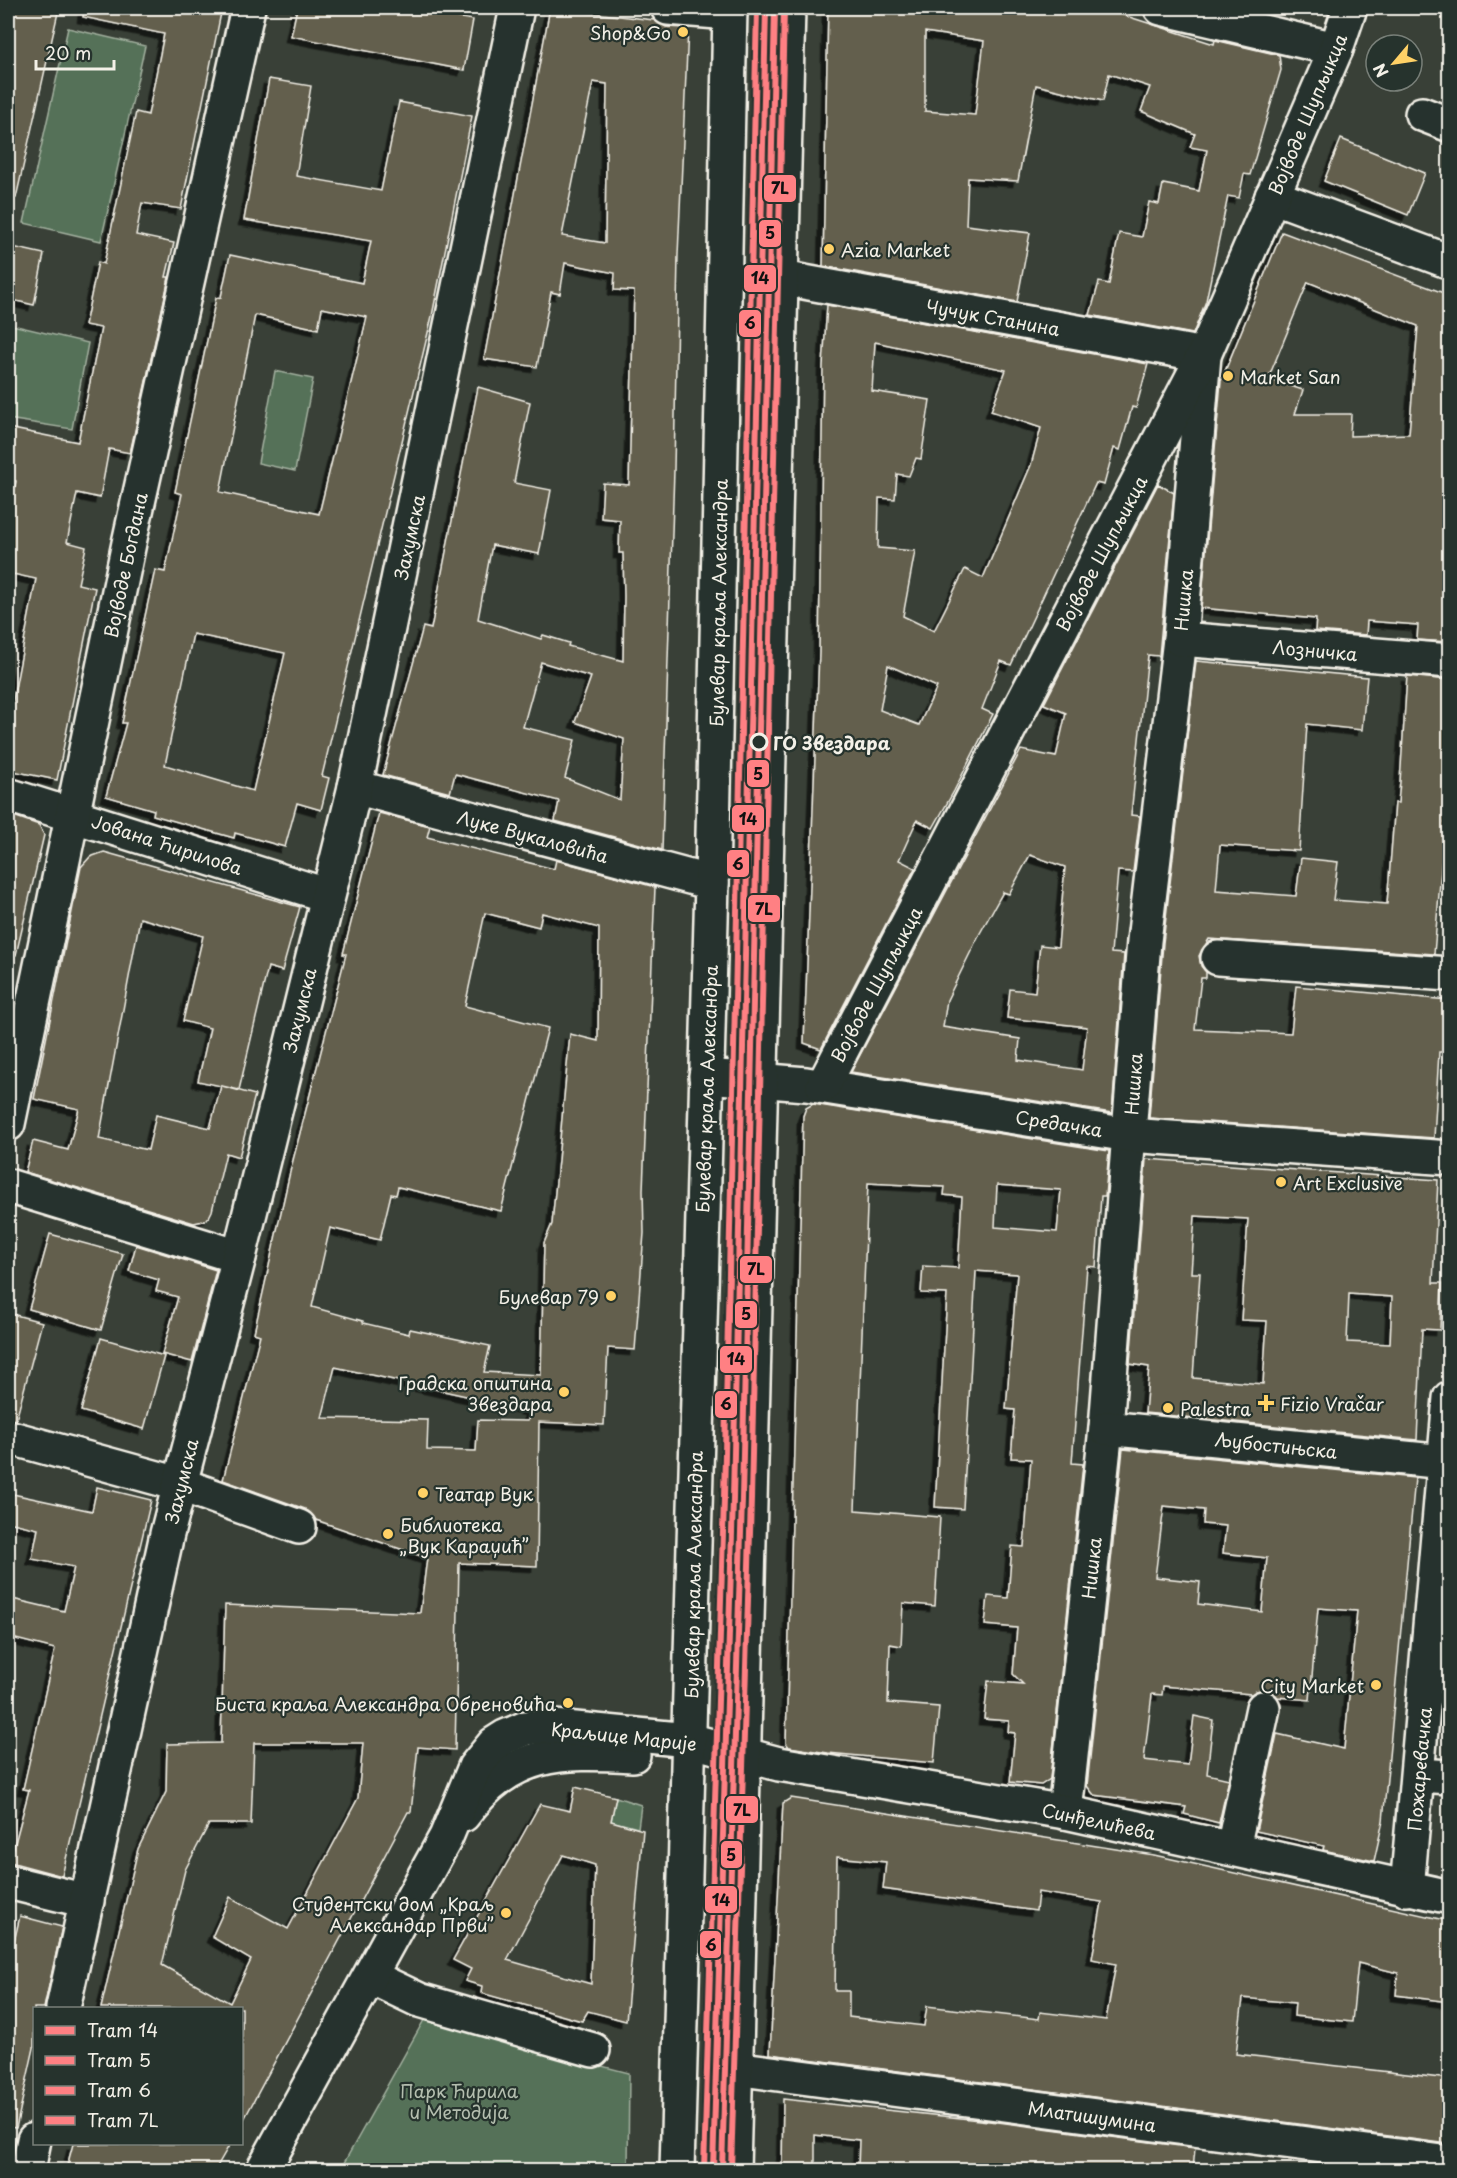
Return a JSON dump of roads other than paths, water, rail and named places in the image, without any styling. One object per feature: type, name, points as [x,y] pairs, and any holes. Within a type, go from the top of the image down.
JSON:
[{"type":"street","name":"Војводе Богдана","points":[[8,1124],[129,543],[248,8]]},
{"type":"street","name":"Захумска","points":[[63,2007],[179,1484],[239,1257],[326,895],[355,787],[395,605],[517,8]]},
{"type":"street","points":[[668,8],[730,10]]},
{"type":"street","points":[[733,2170],[788,8]]},
{"type":"street","points":[[1161,8],[1336,49]]},
{"type":"street","name":"Војводе Шупљикца","points":[[823,1086],[1204,355],[1336,49],[1350,8]]},
{"type":"street","name":"Булевар краља Александра","points":[[677,2170],[712,883],[730,10]]},
{"type":"street","points":[[1272,196],[1449,262]]},
{"type":"street","name":"Чучук Станина","points":[[782,278],[1204,355]]},
{"type":"street","name":"Нишка","points":[[1065,1812],[1106,1428],[1154,844],[1180,639],[1204,355]]},
{"type":"street","points":[[1146,467],[1167,466],[1180,475],[1193,491]]},
{"type":"street","name":"Лозничка","points":[[1180,639],[1449,662]]},
{"type":"street","name":"Луке Вукаловића","points":[[355,787],[712,883]]},
{"type":"street","name":"Јована Ћирилова","points":[[8,795],[326,895]]},
{"type":"street","points":[[1218,958],[1449,974]]},
{"type":"street","name":"Средачка","points":[[705,1076],[762,1079],[823,1086],[1129,1134],[1449,1158]]},
{"type":"street","points":[[8,1186],[239,1257]]},
{"type":"street","name":"Пожаревачка","points":[[1407,1889],[1434,1776],[1449,1398]]},
{"type":"street","name":"Љубостињска","points":[[1106,1428],[1445,1462]]},
{"type":"street","points":[[8,1437],[179,1484],[299,1527]]},
{"type":"street","points":[[1233,1848],[1263,1708]]},
{"type":"street","name":"Краљице Марије","points":[[263,2170],[371,1977],[446,1836],[475,1767],[494,1744],[520,1730],[544,1726],[745,1757]]},
{"type":"street","name":"Синђелићева","points":[[745,1757],[1065,1812],[1449,1897]]},
{"type":"street","points":[[8,1882],[87,1901]]},
{"type":"street","points":[[371,1977],[419,2000],[593,2050]]},
{"type":"street","name":"Млатишумина","points":[[734,2068],[1411,2164],[1449,2163]]},
{"type":"street","points":[[28,2170],[33,2145]]},
{"type":"tram line","name":"6","points":[[704,2170],[724,1499],[757,8]]},
{"type":"tram line","name":"14","points":[[713,2170],[733,1499],[766,8]]},
{"type":"tram line","name":"5","points":[[722,2170],[742,1499],[775,8]]},
{"type":"tram line","name":"7L","points":[[731,2170],[751,1499],[784,8]]},
{"type":"place","name":"Shop&Go","points":[[683,32]]},
{"type":"place","name":"Azia Market","points":[[829,249]]},
{"type":"place","name":"Market San","points":[[1228,376]]},
{"type":"place","name":"ГО Звездара","points":[[759,742]]},
{"type":"place","name":"Art Exclusive","points":[[1281,1182]]},
{"type":"place","name":"Булевар 79","points":[[611,1296]]},
{"type":"place","name":"Градска општина Звездара","points":[[564,1392]]},
{"type":"place","name":"Fizio Vračar","points":[[1266,1403]]},
{"type":"place","name":"Palestra","points":[[1168,1408]]},
{"type":"place","name":"Театар Вук","points":[[423,1493]]},
{"type":"place","name":"Библиотека „Вук Караџић”","points":[[388,1534]]},
{"type":"place","name":"City Market","points":[[1376,1685]]},
{"type":"place","name":"Биста краља Александра Обреновића","points":[[568,1703]]},
{"type":"place","name":"Студентски дом „Краљ Александар Први”","points":[[506,1913]]},
{"type":"park label","name":"Парк Ћирила и Методија","points":[[459,2100]]}]
